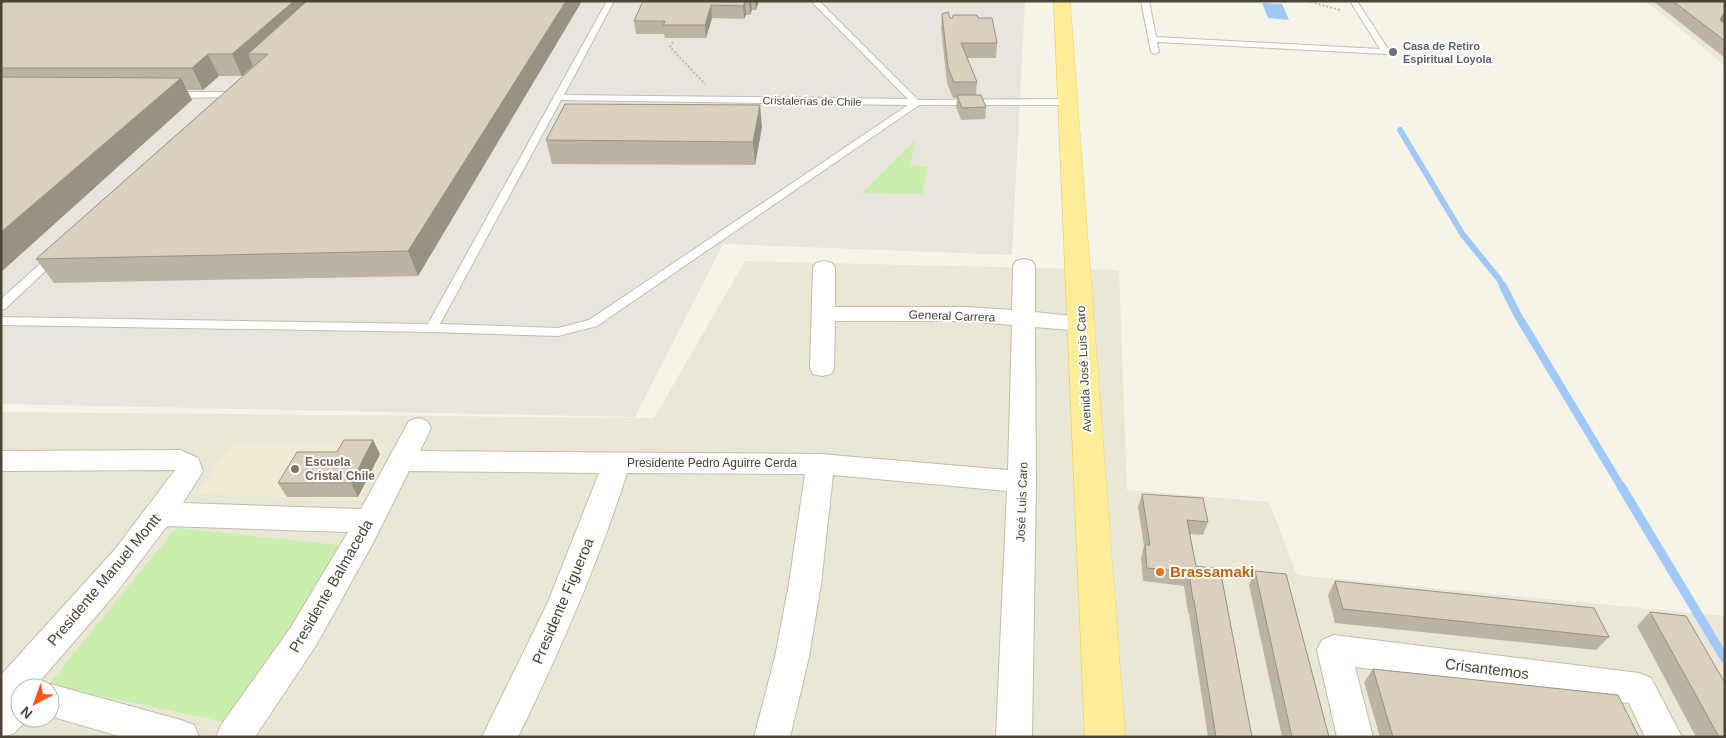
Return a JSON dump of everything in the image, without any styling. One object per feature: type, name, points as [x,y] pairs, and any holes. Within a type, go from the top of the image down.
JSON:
[{"type":"main road","name":"Avenida José Luis Caro","points":[[1062,1],[1105,737]]},
{"type":"street","name":"José Luis Caro","points":[[1014,737],[1022,482],[1024,266]]},
{"type":"street","points":[[822,368],[824,268]]},
{"type":"street","name":"General Carrera","points":[[823,314],[967,314],[1081,323]]},
{"type":"street","name":"Presidente Balmaceda","points":[[234,737],[303,637],[369,521],[418,428]]},
{"type":"street","name":"Presidente Manuel Montt","points":[[1,461],[172,459],[180,460],[188,465],[189,471],[160,514],[25,678]]},
{"type":"street","name":"Presidente Pedro Aguirre Cerda","points":[[400,461],[820,464],[1022,482]]},
{"type":"street","name":"Presidente Figueroa","points":[[500,737],[566,600],[617,462]]},
{"type":"street","points":[[772,737],[792,657],[805,584],[820,464]]},
{"type":"street","points":[[160,514],[369,521]]},
{"type":"street","name":"Crisantemos","points":[[1355,737],[1334,650],[1639,688],[1664,737]]},
{"type":"street","name":"Presidente Manuel Montt","points":[[1,722],[10,700]]},
{"type":"street","points":[[60,703],[181,737]]},
{"type":"lane","points":[[432,328],[611,1]]},
{"type":"lane","points":[[1,321],[432,328],[558,332],[593,323],[916,103],[814,1]]},
{"type":"lane","points":[[1145,1],[1155,52]]},
{"type":"lane","points":[[1152,39],[1386,52],[1352,1]]},
{"type":"lane","points":[[160,95],[229,95]]},
{"type":"lane","name":"Cristalerías de Chile","points":[[557,97],[916,103],[1068,102]]},
{"type":"lane","points":[[1,306],[58,254]]},
{"type":"path","points":[[1307,1],[1362,17]]},
{"type":"path","points":[[673,42],[670,47],[708,87],[704,100]]},
{"type":"shaded area","points":[[1,1],[1025,1],[1012,255],[723,244],[635,417],[1,404]]},
{"type":"shaded area","points":[[1645,1],[1725,1],[1725,66],[1687,34]]},
{"type":"shaded area","points":[[745,261],[1119,270],[1127,490],[1269,502],[1297,575],[1725,616],[1725,737],[1,737],[1,412],[654,418]]},
{"type":"shaded area","name":"Escuela Cristal Chile","points":[[387,444],[361,501],[197,494],[231,445]]},
{"type":"green space","points":[[916,139],[910,165],[928,167],[922,194],[862,193]]},
{"type":"green space","points":[[176,528],[348,546],[234,724],[60,688],[60,678],[54,678]]},
{"type":"water","points":[[1262,3],[1282,4],[1289,20],[1268,18]]},
{"type":"building","points":[[7,1],[294,1],[232,54],[208,54],[192,68],[1,68],[1,4]]},
{"type":"building","points":[[307,1],[566,1],[408,251],[36,259],[268,54],[248,54]]},
{"type":"building","points":[[643,1],[749,1],[745,2],[743,6],[711,5],[705,25],[663,25],[665,21],[634,21]]},
{"type":"building","points":[[1673,1],[1725,1],[1725,14],[1723,14],[1720,20],[1725,24],[1725,41]]},
{"type":"building","points":[[948,12],[950,18],[953,18],[953,15],[977,15],[978,18],[992,18],[997,43],[961,43],[977,82],[954,82],[948,68],[942,14]]},
{"type":"building","points":[[1,77],[181,78],[1,232]]},
{"type":"building","points":[[957,95],[981,95],[986,107],[962,108]]},
{"type":"building","points":[[565,104],[760,105],[753,142],[546,140]]},
{"type":"building","points":[[344,440],[373,440],[351,483],[278,483],[297,452],[337,452]]},
{"type":"building","points":[[1142,494],[1203,498],[1208,522],[1187,520],[1196,566],[1220,569],[1252,737],[1216,737],[1189,572],[1147,568],[1145,545],[1150,545]]},
{"type":"building","points":[[1255,571],[1286,574],[1329,737],[1292,737]]},
{"type":"building","points":[[1335,581],[1594,608],[1609,637],[1343,609]]},
{"type":"building","points":[[1650,612],[1686,616],[1725,683],[1725,737],[1719,737]]},
{"type":"building","points":[[1373,669],[1618,695],[1639,737],[1393,737]]},
{"type":"waterway","points":[[1400,130],[1463,235],[1499,279],[1503,287]]},
{"type":"waterway","points":[[1503,286],[1517,314],[1622,488]]},
{"type":"waterway","points":[[1621,486],[1725,659]]},
{"type":"place","name":"Casa de Retiro Espiritual Loyola","points":[[1393,52]]},
{"type":"place","name":"Escuela Cristal Chile","points":[[295,469]]},
{"type":"place","name":"Brassamaki","points":[[1160,572]]}]
